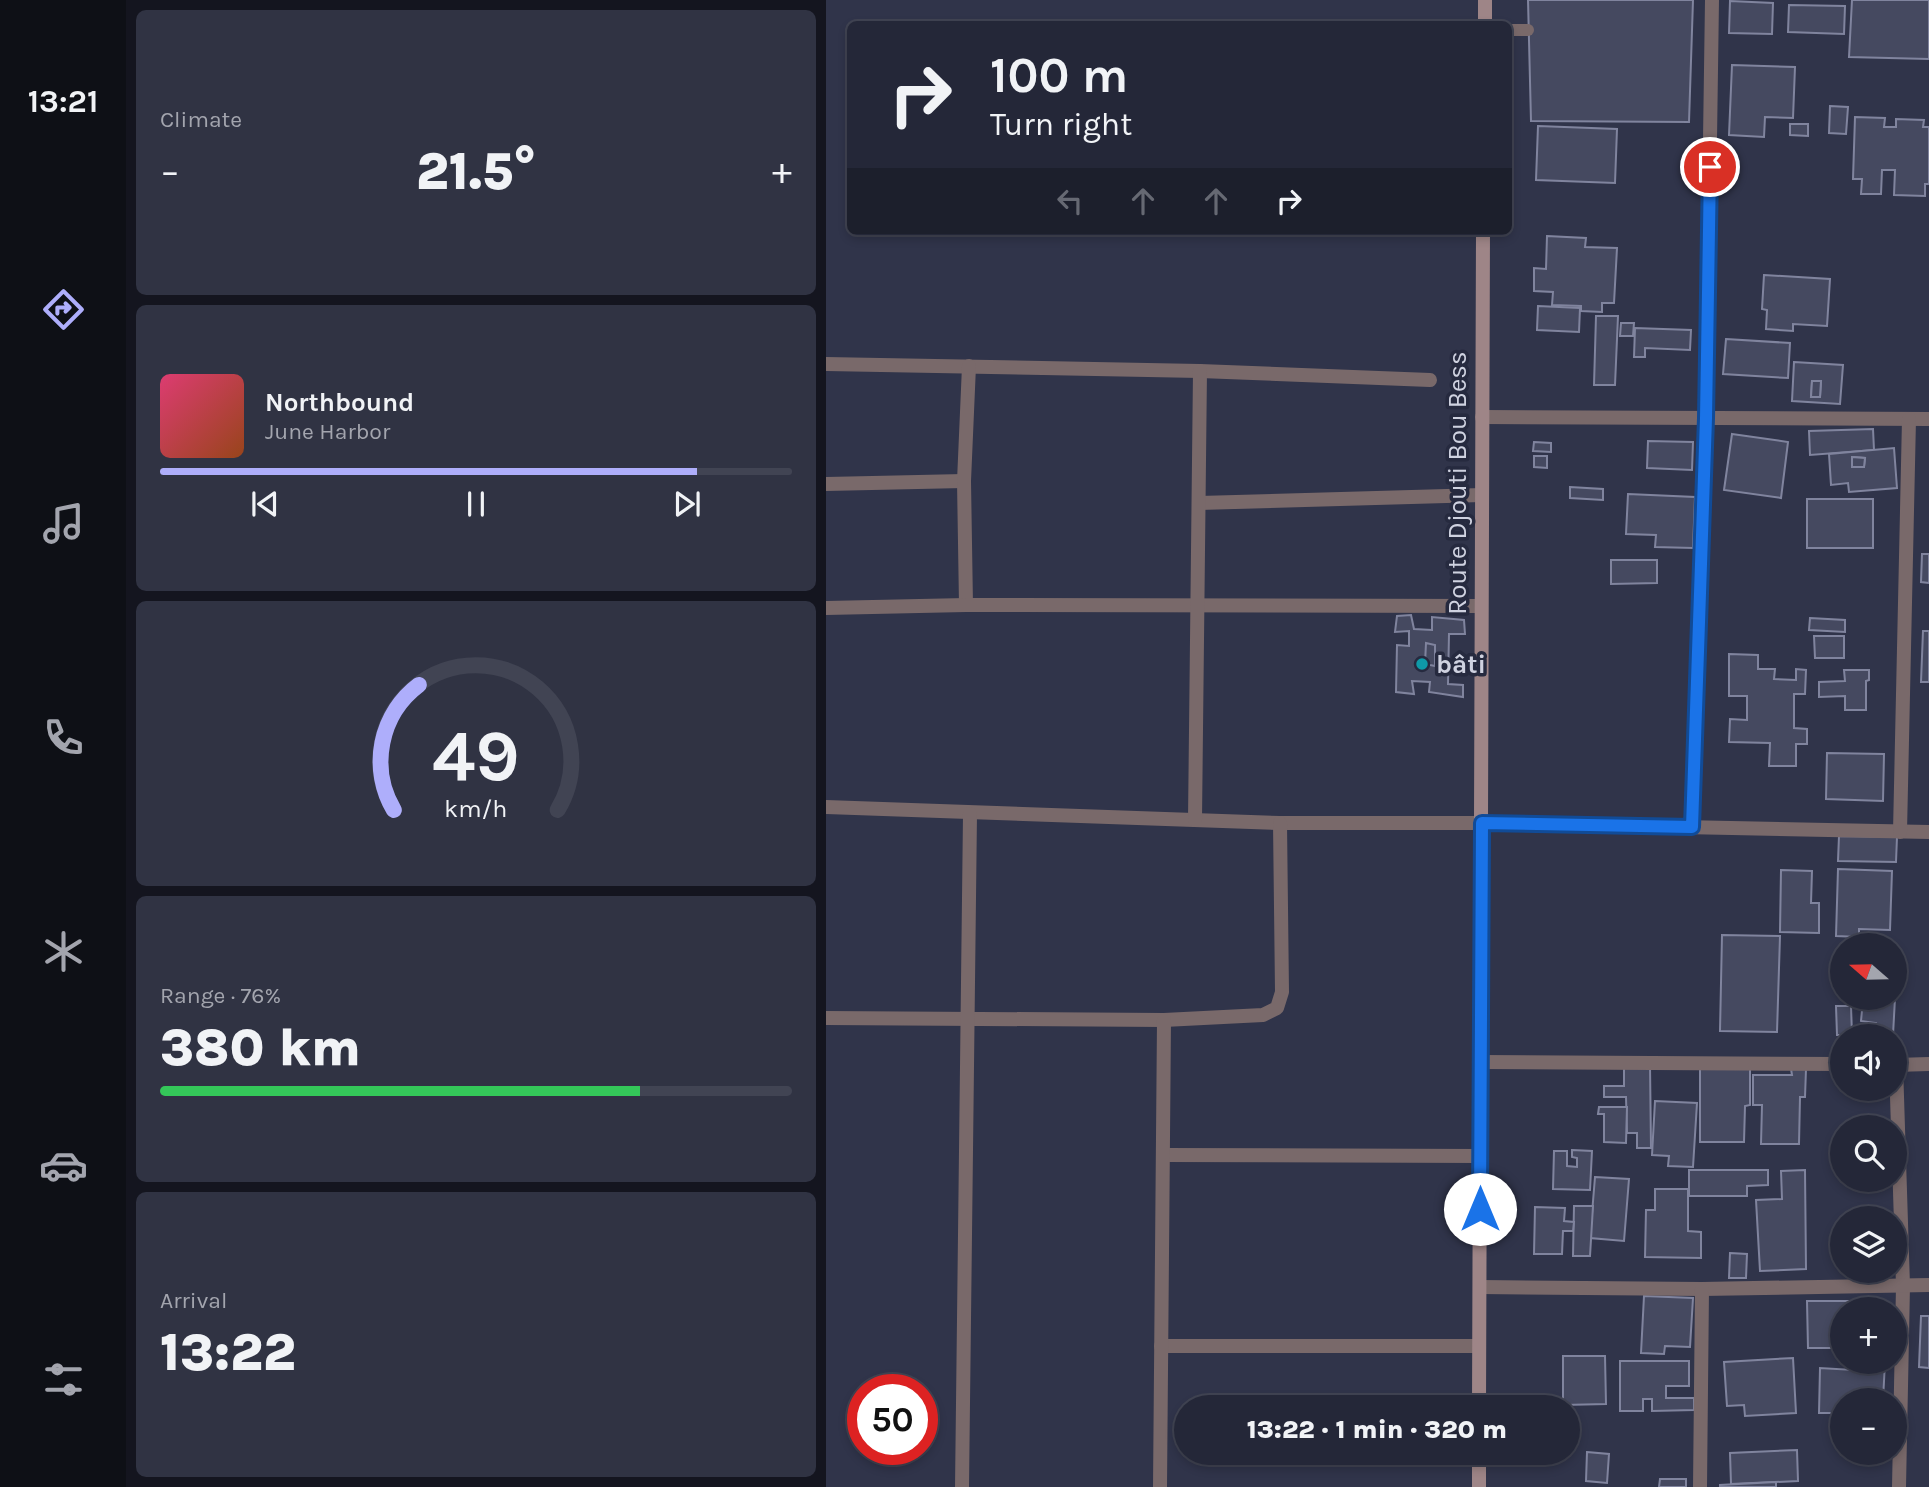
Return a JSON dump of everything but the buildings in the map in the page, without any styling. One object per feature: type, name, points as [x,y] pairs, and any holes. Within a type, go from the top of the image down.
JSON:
[{"type":"main road","points":[[1485,0],[1485,21]]},
{"type":"main road","name":"Route Djouti Bou Bess","points":[[1479,1395],[1483,235]]},
{"type":"main road","points":[[1479,1465],[1479,1487]]},
{"type":"street","points":[[1692,827],[1706,418],[1712,0]]},
{"type":"street","points":[[826,363],[1200,371],[1430,380]]},
{"type":"street","points":[[966,605],[964,481],[969,366]]},
{"type":"street","points":[[1195,821],[1200,371]]},
{"type":"street","points":[[1482,417],[1929,419]]},
{"type":"street","points":[[1900,832],[1909,419]]},
{"type":"street","points":[[826,484],[964,481]]},
{"type":"street","points":[[1199,503],[1482,495]]},
{"type":"street","points":[[826,608],[966,605],[1481,606]]},
{"type":"street","points":[[826,807],[1280,823],[1482,823],[1929,832]]},
{"type":"street","points":[[962,1487],[971,814]]},
{"type":"street","points":[[826,1018],[1164,1020],[1263,1015],[1277,1008],[1282,992],[1280,823]]},
{"type":"street","points":[[1160,1487],[1164,1020]]},
{"type":"street","points":[[1481,1062],[1830,1064]]},
{"type":"street","points":[[1907,1065],[1929,1065]]},
{"type":"street","points":[[1896,1101],[1903,1286],[1900,1487]]},
{"type":"street","points":[[1163,1156],[1480,1156]]},
{"type":"street","points":[[1480,1287],[1702,1289],[1929,1285]]},
{"type":"street","points":[[1700,1487],[1702,1289]]},
{"type":"street","points":[[1161,1346],[1479,1346]]},
{"type":"lane","points":[[1512,30],[1528,30]]},
{"type":"place","name":"bâti","points":[[1422,664]]},
{"type":"route","points":[[1480,1209],[1482,823],[1692,827],[1706,418],[1710,167]]}]
